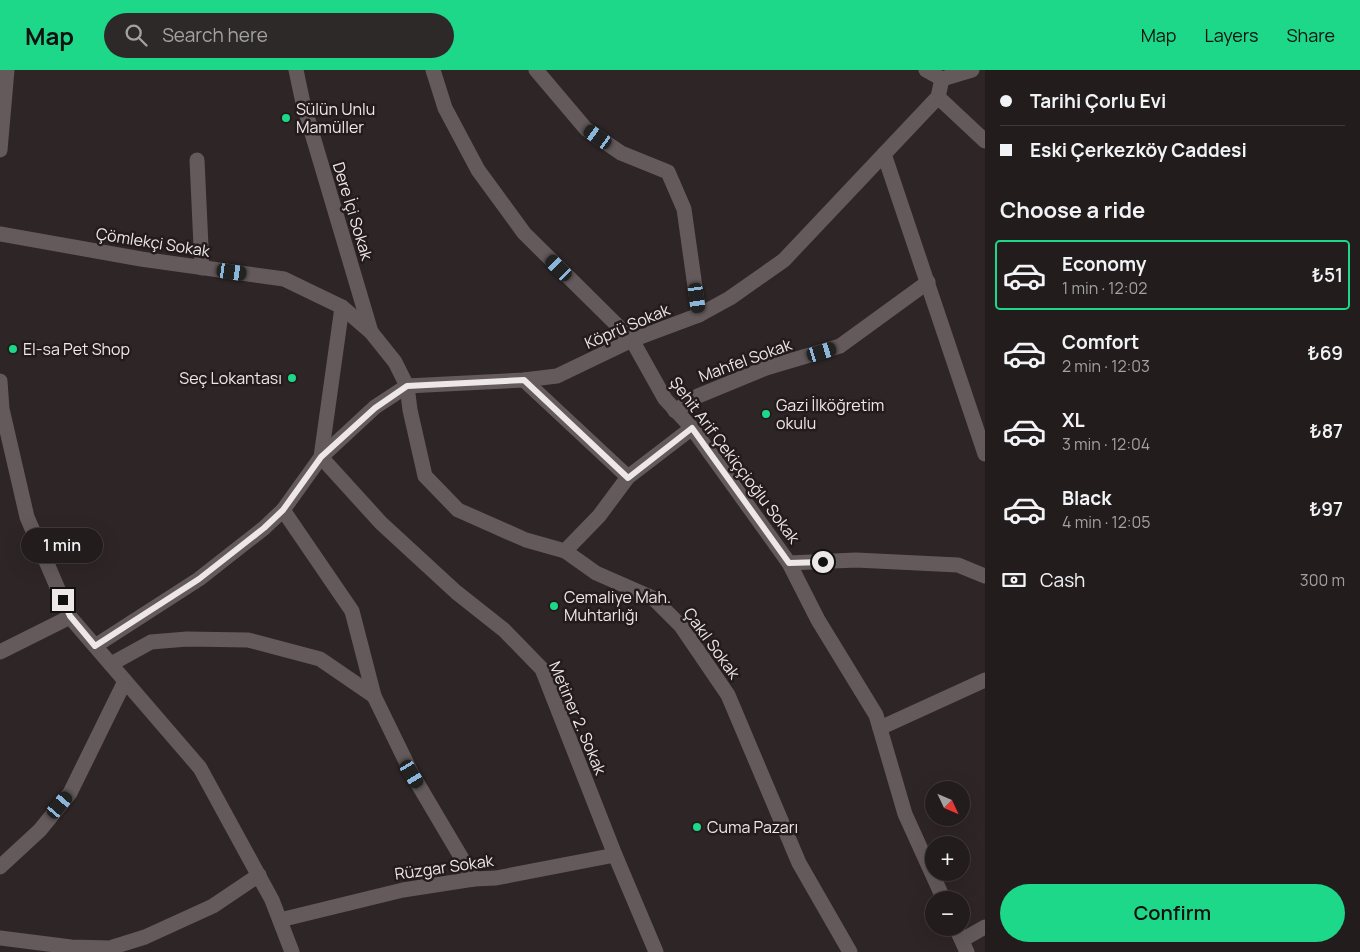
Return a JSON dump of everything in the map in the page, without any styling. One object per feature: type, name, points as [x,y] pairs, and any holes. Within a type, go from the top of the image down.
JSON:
[{"type":"street","points":[[0,150],[7,70]]},
{"type":"street","name":"Dere İçi Sokak","points":[[296,70],[303,103],[371,332]]},
{"type":"street","name":"Şehit Arif Çekiççioğlu Sokak","points":[[432,70],[445,108],[478,170],[489,186],[524,233],[632,340],[665,399],[692,428],[789,563],[818,620],[876,715],[905,814],[940,891]]},
{"type":"street","points":[[536,70],[586,129],[621,153],[668,172],[684,209],[699,315]]},
{"type":"street","points":[[926,70],[942,78],[972,70]]},
{"type":"street","points":[[942,78],[938,97],[985,141]]},
{"type":"street","name":"Köprü Sokak","points":[[407,386],[524,380],[557,376],[632,340],[699,315],[730,298],[784,260],[938,97]]},
{"type":"street","points":[[884,154],[985,454]]},
{"type":"street","points":[[197,160],[202,268]]},
{"type":"street","name":"Çömlekçi Sokak","points":[[0,234],[141,260],[284,279],[342,308],[371,332],[395,362],[407,386]]},
{"type":"street","name":"Mahfel Sokak","points":[[675,411],[698,396],[766,368],[840,346],[928,282]]},
{"type":"street","points":[[321,457],[342,308]]},
{"type":"street","points":[[524,380],[628,478]]},
{"type":"street","points":[[0,381],[2,409],[27,517],[70,616],[200,768],[272,900],[292,952]]},
{"type":"street","points":[[95,646],[199,579],[264,528],[283,510],[321,457],[375,408],[407,386]]},
{"type":"street","name":"Çakıl Sokak","points":[[407,386],[410,410],[425,476],[458,510],[526,540],[565,551],[596,573],[653,598],[681,626],[728,695],[799,863],[850,952]]},
{"type":"street","points":[[565,551],[599,516],[628,478],[692,428]]},
{"type":"street","name":"Metiner 2. Sokak","points":[[321,457],[381,523],[456,592],[504,630],[542,669],[615,856],[656,952]]},
{"type":"street","points":[[283,510],[352,611],[374,696],[412,774],[474,878]]},
{"type":"street","points":[[789,563],[856,560],[958,565],[985,576]]},
{"type":"street","points":[[0,652],[70,616]]},
{"type":"street","points":[[111,664],[151,642],[187,639],[248,640],[320,659],[374,696]]},
{"type":"street","points":[[880,728],[985,680]]},
{"type":"street","points":[[0,867],[40,830],[70,793],[125,681]]},
{"type":"street","name":"Rüzgar Sokak","points":[[280,920],[403,890],[474,878],[496,878],[615,856]]},
{"type":"street","points":[[0,938],[71,947],[110,948],[145,937],[213,906],[258,875]]},
{"type":"street","points":[[962,940],[985,927]]},
{"type":"place","name":"Sülün Unlu Mamüller","points":[[286,118]]},
{"type":"place","name":"El-sa Pet Shop","points":[[13,349]]},
{"type":"place","name":"Seç Lokantası","points":[[292,378]]},
{"type":"place","name":"Gazi İlköğretim okulu","points":[[766,414]]},
{"type":"place","name":"Cemaliye Mah. Muhtarlığı","points":[[554,606]]},
{"type":"place","name":"Cuma Pazarı","points":[[697,827]]},
{"type":"route","points":[[63,600],[70,616],[95,646],[199,579],[264,528],[283,510],[321,457],[375,408],[407,386],[524,380],[628,478],[692,428],[789,563],[823,562]]}]
